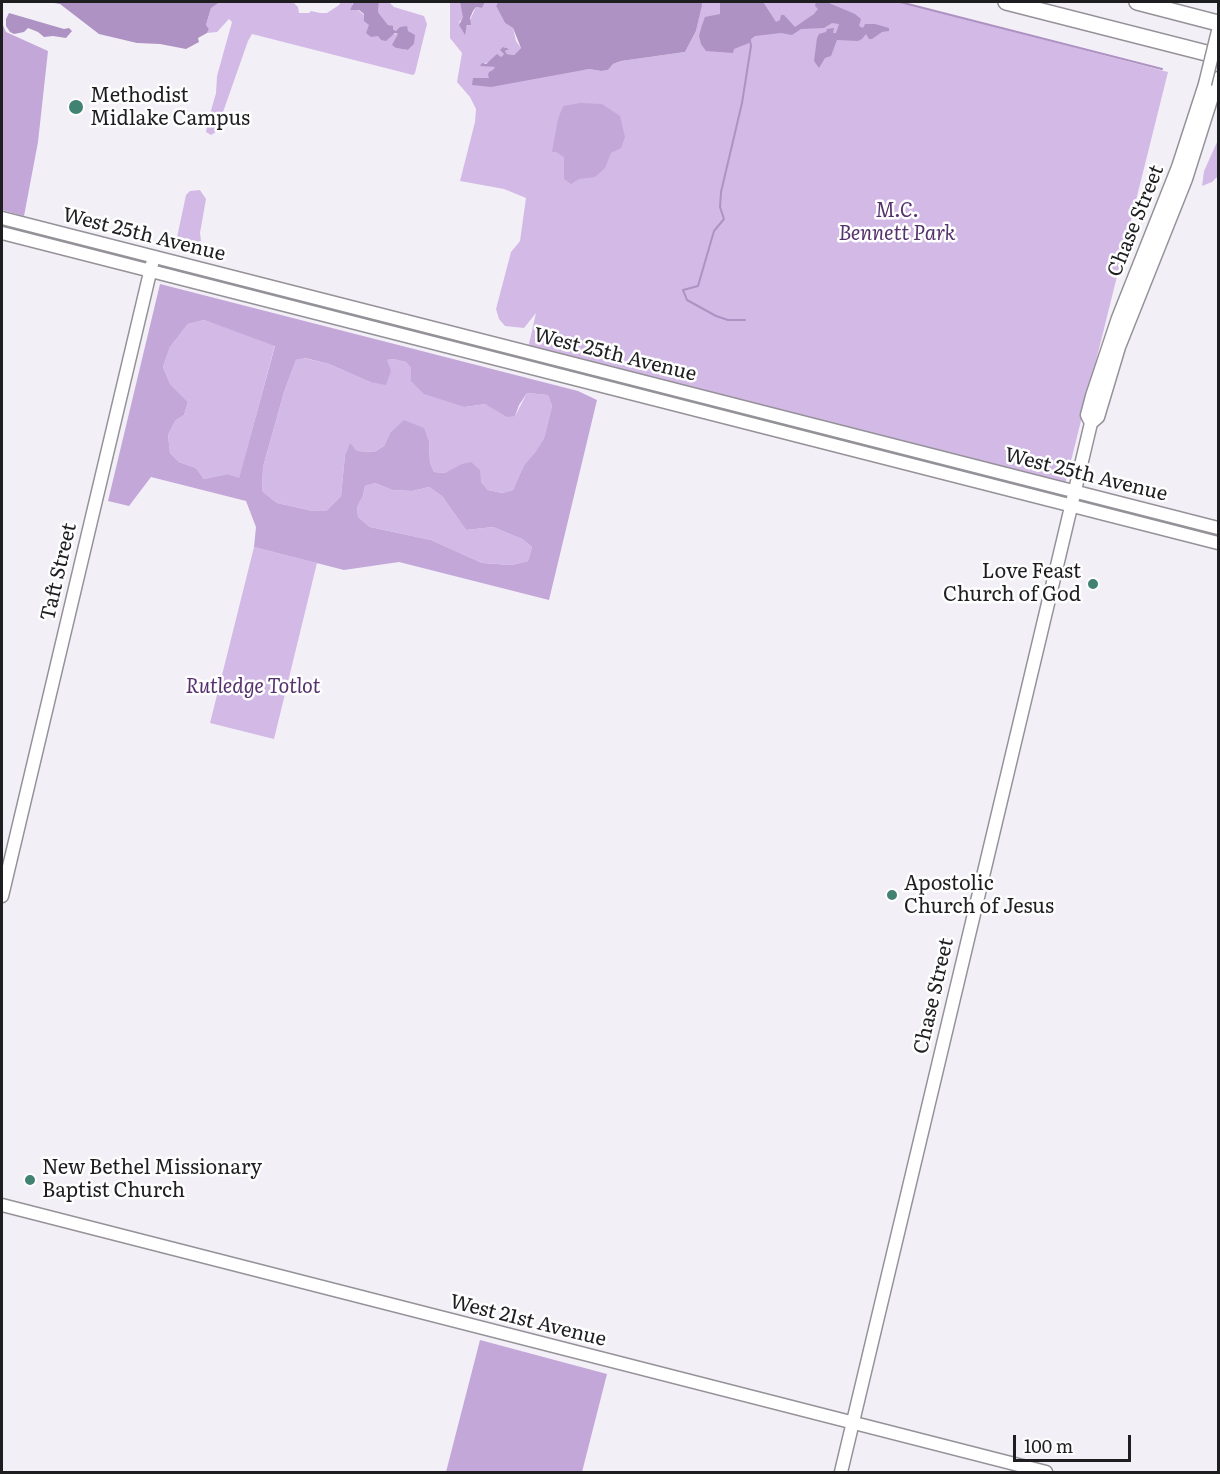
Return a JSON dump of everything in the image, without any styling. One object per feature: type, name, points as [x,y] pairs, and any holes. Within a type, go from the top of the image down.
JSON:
[{"type":"highway","points":[[1006,2],[1218,56]]},
{"type":"highway","points":[[1137,2],[1218,23]]},
{"type":"street","name":"Chase Street","points":[[841,1473],[1091,423],[1087,415],[1102,361],[1118,318],[1213,83],[1218,31]]},
{"type":"street","name":"West 25th Avenue","points":[[2,218],[1218,528]]},
{"type":"street","name":"West 25th Avenue","points":[[2,233],[1218,543]]},
{"type":"street","name":"Taft Street","points":[[2,896],[154,257]]},
{"type":"street","name":"West 21st Avenue","points":[[2,1205],[1046,1473]]},
{"type":"green space","points":[[220,2],[308,2],[294,3],[299,13],[311,11],[327,13],[341,2],[354,2],[352,5],[364,15],[375,35],[398,34],[396,48],[408,50],[414,44],[388,25],[378,12],[379,2],[389,2],[394,7],[424,16],[427,24],[413,75],[252,34],[216,132],[211,135],[206,132],[208,121],[216,93],[217,76],[232,22],[229,19],[217,32],[207,33],[209,29],[206,25],[211,8]]},
{"type":"green space","name":"M.C. Bennett Park","points":[[450,2],[460,2],[463,18],[459,22],[464,33],[476,7],[482,8],[485,2],[498,2],[496,6],[505,23],[513,28],[516,41],[521,48],[514,55],[507,54],[505,51],[510,49],[503,47],[504,54],[501,57],[481,65],[495,67],[491,78],[472,85],[589,69],[608,70],[613,64],[621,61],[685,52],[696,31],[702,2],[900,2],[1168,72],[1065,485],[528,348],[536,313],[524,328],[505,326],[499,319],[496,309],[511,252],[520,241],[526,198],[504,189],[460,181],[475,122],[476,109],[470,97],[457,82],[462,53],[450,38]]},
{"type":"green space","points":[[1218,140],[1218,176],[1212,182],[1202,186],[1204,171]]},
{"type":"green space","points":[[200,190],[206,199],[200,233],[201,241],[185,248],[176,242],[186,195],[190,191]]},
{"type":"green space","points":[[204,320],[275,345],[239,479],[227,474],[204,479],[196,468],[179,462],[170,453],[168,435],[175,421],[184,415],[188,402],[170,384],[163,367],[170,347],[188,324]]},
{"type":"green space","points":[[304,358],[329,364],[370,382],[387,360],[406,362],[465,407],[485,404],[515,416],[527,393],[548,395],[552,406],[544,438],[535,454],[524,465],[513,490],[502,493],[488,490],[481,482],[453,470],[445,473],[434,472],[430,463],[429,442],[390,433],[384,446],[374,452],[357,451],[350,444],[345,455],[341,496],[326,511],[313,511],[277,503],[262,491],[263,467],[284,392],[296,360]]},
{"type":"green space","points":[[375,483],[392,490],[412,491],[429,487],[442,496],[466,530],[493,527],[522,539],[532,547],[528,561],[512,565],[482,563],[431,540],[370,527],[358,517],[357,507],[365,486]]},
{"type":"green space","name":"Rutledge Totlot","points":[[254,547],[317,563],[274,739],[210,723]]},
{"type":"shaded area","points":[[48,2],[220,2],[211,8],[206,25],[209,29],[207,33],[198,38],[199,42],[186,49],[160,44],[137,43],[99,34],[60,4]]},
{"type":"shaded area","points":[[354,2],[379,2],[378,12],[388,25],[393,26],[396,31],[400,27],[407,26],[408,31],[415,35],[414,44],[408,50],[396,48],[392,45],[398,34],[395,33],[386,41],[381,40],[378,36],[371,37],[366,33],[369,25],[364,21],[364,14],[359,10],[350,10]]},
{"type":"shaded area","points":[[460,2],[485,2],[482,8],[476,7],[473,11],[470,18],[471,25],[467,25],[465,35],[459,25],[463,17]]},
{"type":"shaded area","points":[[498,2],[702,2],[702,5],[696,31],[685,52],[621,61],[613,64],[608,70],[589,69],[491,87],[472,85],[473,78],[489,78],[489,72],[495,67],[480,66],[482,63],[486,64],[497,54],[501,57],[504,54],[500,50],[503,47],[510,49],[505,51],[507,54],[514,55],[521,48],[513,28],[505,23],[496,6]]},
{"type":"shaded area","points":[[720,2],[763,2],[776,22],[780,20],[781,15],[784,15],[795,27],[814,14],[818,9],[815,6],[816,2],[829,3],[855,14],[861,19],[859,26],[863,28],[865,24],[875,24],[889,28],[889,31],[882,32],[872,39],[869,39],[866,34],[858,41],[837,40],[831,56],[825,58],[819,68],[814,61],[817,38],[827,29],[834,28],[833,33],[836,33],[839,24],[832,23],[824,28],[801,29],[792,35],[781,33],[755,36],[749,43],[734,49],[733,53],[706,51],[699,36],[702,25],[705,17],[720,14]]},
{"type":"shaded area","points":[[9,13],[64,29],[69,28],[72,31],[66,38],[44,37],[28,28],[24,32],[14,34],[6,26]]},
{"type":"shaded area","points":[[2,23],[6,32],[48,51],[38,142],[24,216],[2,210]]},
{"type":"shaded area","points":[[580,103],[602,104],[620,116],[625,137],[621,148],[611,153],[605,168],[595,177],[579,179],[571,184],[564,179],[564,157],[552,152],[558,119],[563,106]]},
{"type":"shaded area","points":[[160,284],[578,391],[597,400],[549,600],[399,562],[344,570],[254,547],[256,527],[246,501],[151,477],[129,506],[108,501]],"holes":[[[204,320],[275,346],[239,478],[227,474],[204,479],[196,468],[179,462],[170,453],[168,435],[175,421],[184,415],[188,402],[170,384],[163,367],[170,347],[188,324]],[[305,358],[329,364],[370,382],[386,385],[391,371],[387,360],[406,362],[411,367],[411,381],[424,394],[465,407],[485,404],[507,417],[515,416],[527,393],[548,395],[552,406],[544,438],[524,465],[513,490],[502,493],[488,490],[481,482],[480,470],[471,462],[445,473],[434,472],[430,463],[429,442],[424,428],[404,420],[390,433],[384,446],[374,452],[357,451],[350,443],[345,455],[341,496],[326,511],[313,511],[277,503],[262,491],[263,467],[284,392],[296,360]],[[375,483],[392,490],[412,491],[429,487],[442,496],[466,530],[493,527],[522,539],[532,547],[528,561],[512,565],[482,563],[431,540],[370,527],[358,517],[357,507],[365,486]]]},
{"type":"shaded area","points":[[480,1340],[607,1374],[582,1472],[446,1472]]},
{"type":"waterway","points":[[900,2],[1162,69]]},
{"type":"waterway","points":[[745,320],[728,320],[716,316],[687,300],[683,290],[698,286],[714,231],[724,219],[720,207],[721,192],[742,103],[751,46],[749,36]]},
{"type":"place","name":"Methodist Midlake Campus","points":[[76,107]]},
{"type":"place","name":"Love Feast Church of God","points":[[1093,584]]},
{"type":"place","name":"Apostolic Church of Jesus","points":[[892,895]]},
{"type":"place","name":"New Bethel Missionary Baptist Church","points":[[30,1180]]}]
